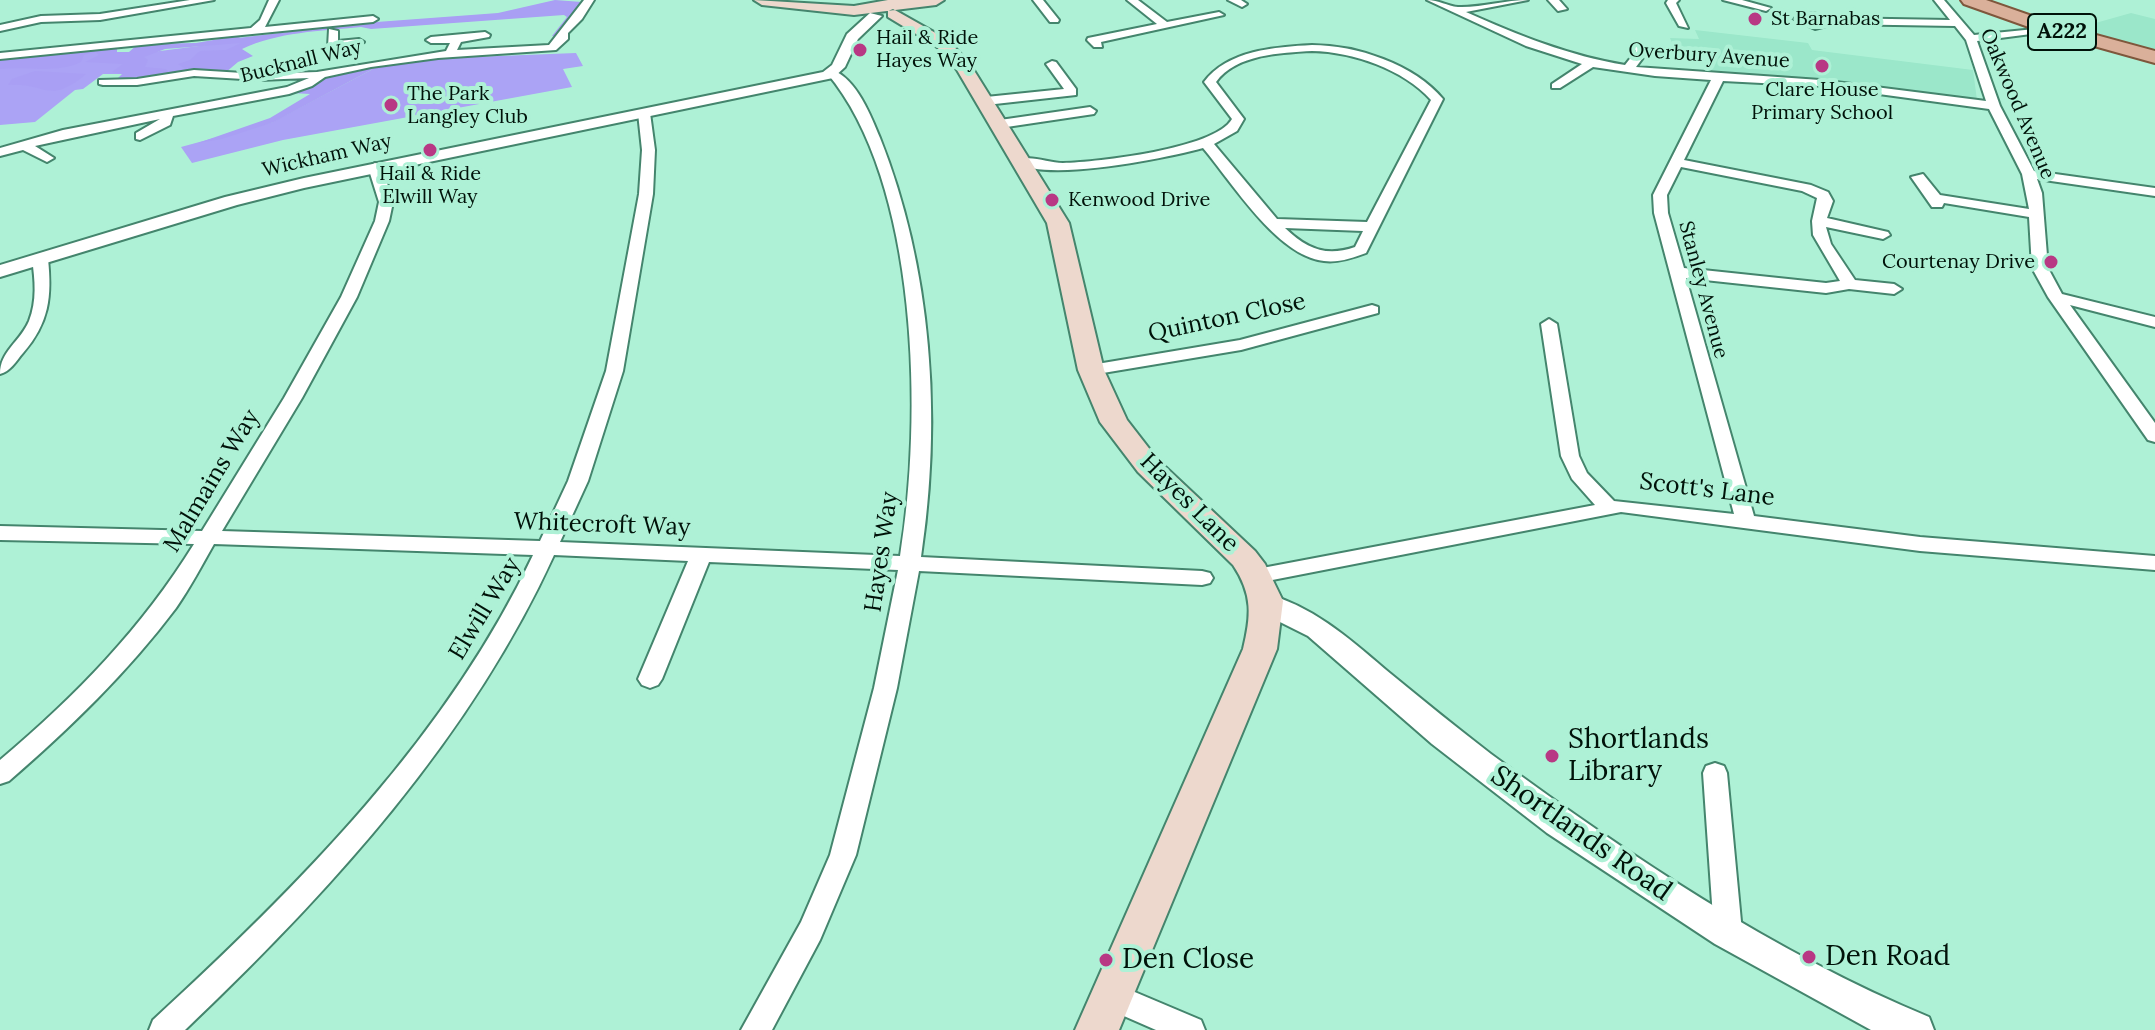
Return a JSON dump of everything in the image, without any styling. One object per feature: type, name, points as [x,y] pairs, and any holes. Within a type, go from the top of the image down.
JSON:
[{"type":"main road","points":[[762,0],[881,8],[936,0]]},
{"type":"main road","name":"A222","points":[[1970,0],[2046,27],[2155,57]]},
{"type":"main road","name":"Hayes Lane","points":[[881,8],[907,19],[942,43],[986,101],[1058,223],[1091,370],[1114,422],[1148,466],[1219,531],[1264,590]]},
{"type":"main road","points":[[1104,1013],[1260,649],[1264,590]]},
{"type":"street","points":[[0,28],[41,19],[97,20],[209,0]]},
{"type":"street","points":[[256,28],[264,22],[274,0]]},
{"type":"street","name":"Bucknall Way","points":[[0,152],[167,112],[298,87],[321,74],[365,65],[450,54],[554,47],[563,38],[562,32],[578,17],[589,0]]},
{"type":"street","points":[[1038,0],[1054,20]]},
{"type":"street","points":[[1132,0],[1163,24]]},
{"type":"street","name":"Overbury Avenue","points":[[1432,0],[1530,44],[1591,63],[1716,77],[1820,83],[1994,106]]},
{"type":"street","points":[[1454,10],[1523,0]]},
{"type":"street","points":[[1553,0],[1562,9]]},
{"type":"street","points":[[1674,0],[1671,3],[1684,26]]},
{"type":"street","points":[[1728,0],[1766,8]]},
{"type":"street","name":"Oakwood Avenue","points":[[1939,0],[1971,39],[1994,106],[2029,174],[2035,193],[2040,268],[2056,297],[2155,436]]},
{"type":"street","points":[[0,56],[256,28],[373,19],[362,13],[367,7]]},
{"type":"street","points":[[833,73],[852,37],[881,8]]},
{"type":"street","points":[[1098,45],[1092,40],[1219,15]]},
{"type":"street","points":[[1831,21],[1959,23]]},
{"type":"street","points":[[165,38],[173,27]]},
{"type":"street","points":[[333,31],[332,45],[361,38],[365,65]]},
{"type":"street","points":[[1971,39],[2031,31]]},
{"type":"street","points":[[431,40],[485,35]]},
{"type":"street","points":[[450,54],[457,40]]},
{"type":"street","points":[[1628,69],[1642,51],[1636,46]]},
{"type":"street","points":[[1028,172],[1165,154],[1206,143],[1233,128],[1238,119],[1235,110],[1214,92],[1210,82],[1213,74],[1234,61],[1294,49],[1323,47],[1356,53],[1425,87],[1437,99],[1361,250],[1341,257],[1325,257],[1298,250],[1206,143]]},
{"type":"street","points":[[1556,86],[1591,63]]},
{"type":"street","points":[[986,101],[1072,92],[1052,64]]},
{"type":"street","points":[[103,82],[137,82],[194,73],[259,77],[321,74]]},
{"type":"street","name":"Wickham Way","points":[[0,271],[231,201],[375,167],[833,73]]},
{"type":"street","name":"Hayes Way","points":[[756,1030],[796,963],[839,866],[877,725],[912,563],[920,451],[918,327],[911,267],[869,128],[860,109],[833,73]]},
{"type":"street","name":"Stanley Avenue","points":[[1716,77],[1717,82],[1660,195],[1661,213],[1746,522]]},
{"type":"street","points":[[1000,124],[1090,111]]},
{"type":"street","points":[[140,136],[166,122],[167,112]]},
{"type":"street","name":"Elwill Way","points":[[164,1030],[229,972],[383,808],[491,653],[550,550],[585,462],[615,372],[628,319],[649,155],[644,113]]},
{"type":"street","points":[[24,145],[47,158]]},
{"type":"street","points":[[1674,162],[1815,191],[1826,201],[1818,215],[1817,232],[1849,284]]},
{"type":"street","name":"Malmains Way","points":[[0,774],[59,724],[126,655],[170,600],[209,537],[349,297],[382,221],[386,202],[375,167]]},
{"type":"street","points":[[1028,172],[1061,167]]},
{"type":"street","points":[[2029,174],[2155,192]]},
{"type":"street","points":[[1918,177],[1937,201],[2035,214]]},
{"type":"street","points":[[1819,221],[1883,235]]},
{"type":"street","points":[[1273,223],[1372,227]]},
{"type":"street","points":[[0,369],[35,328],[42,311],[45,295],[40,259]]},
{"type":"street","points":[[1677,272],[1826,288],[1849,284],[1894,289]]},
{"type":"street","points":[[2056,297],[2155,322]]},
{"type":"street","name":"Quinton Close","points":[[1091,370],[1241,345],[1372,310]]},
{"type":"street","points":[[1549,324],[1570,456],[1579,475],[1608,507]]},
{"type":"street","name":"Scott's Lane","points":[[1264,590],[1608,507],[1636,506],[1920,544],[2148,563]]},
{"type":"street","name":"Whitecroft Way","points":[[0,533],[209,537],[701,555],[1202,578]]},
{"type":"street","points":[[650,679],[701,555]]},
{"type":"street","points":[[2148,563],[2155,580]]},
{"type":"street","name":"Shortlands Road","points":[[1264,590],[1318,629],[1443,735],[1559,823],[1866,1019],[1915,1030]]},
{"type":"street","points":[[1715,773],[1728,932]]},
{"type":"street","points":[[1104,1013],[1190,1030]]},
{"type":"shaded area","points":[[555,0],[582,2],[557,37],[552,36],[567,17],[564,15],[371,29],[361,27],[285,36],[242,49],[253,56],[238,62],[225,73],[188,71],[178,64],[190,60],[200,51],[226,50],[241,43],[165,49],[144,57],[148,60],[145,67],[166,69],[171,75],[132,80],[142,75],[117,79],[122,74],[112,72],[123,64],[85,62],[99,55],[96,52],[84,55],[81,62],[62,68],[0,69],[0,58],[117,46],[117,52],[129,52],[138,44],[196,43],[248,34],[238,38],[363,23],[498,13]]},
{"type":"shaded area","points":[[2131,13],[2155,19],[2155,54],[2067,31]]},
{"type":"shaded area","name":"Clare House Primary School","points":[[1695,30],[1808,43],[1812,50],[1973,70],[1977,100],[1838,81],[1707,72],[1704,62],[1679,60],[1670,38],[1699,39]]},
{"type":"shaded area","points":[[246,40],[248,43],[194,71],[124,81],[121,79],[127,74],[103,74],[83,89],[75,90],[35,122],[0,125],[0,66],[96,51],[105,58]]},
{"type":"shaded area","points":[[560,51],[462,57],[371,70],[274,122],[222,139],[198,143],[270,118],[310,94],[291,93],[338,72],[429,58]]},
{"type":"shaded area","name":"The Park Langley Club","points":[[576,53],[583,66],[563,69],[572,87],[283,140],[192,163],[181,147],[273,122],[373,69],[447,58]]},
{"type":"shaded area","points":[[35,71],[86,74],[73,84],[55,91],[8,85],[12,79]]},
{"type":"place","name":"St Barnabas","points":[[1755,19]]},
{"type":"place","name":"Hail & Ride Hayes Way","points":[[860,50]]},
{"type":"place","name":"Clare House Primary School","points":[[1822,66]]},
{"type":"place","name":"The Park Langley Club","points":[[391,105]]},
{"type":"place","name":"Hail & Ride Elwill Way","points":[[430,150]]},
{"type":"place","name":"Kenwood Drive","points":[[1052,200]]},
{"type":"place","name":"Courtenay Drive","points":[[2051,262]]},
{"type":"place","name":"Shortlands Library","points":[[1552,756]]},
{"type":"place","name":"Den Road","points":[[1809,957]]},
{"type":"place","name":"Den Close","points":[[1106,960]]}]
